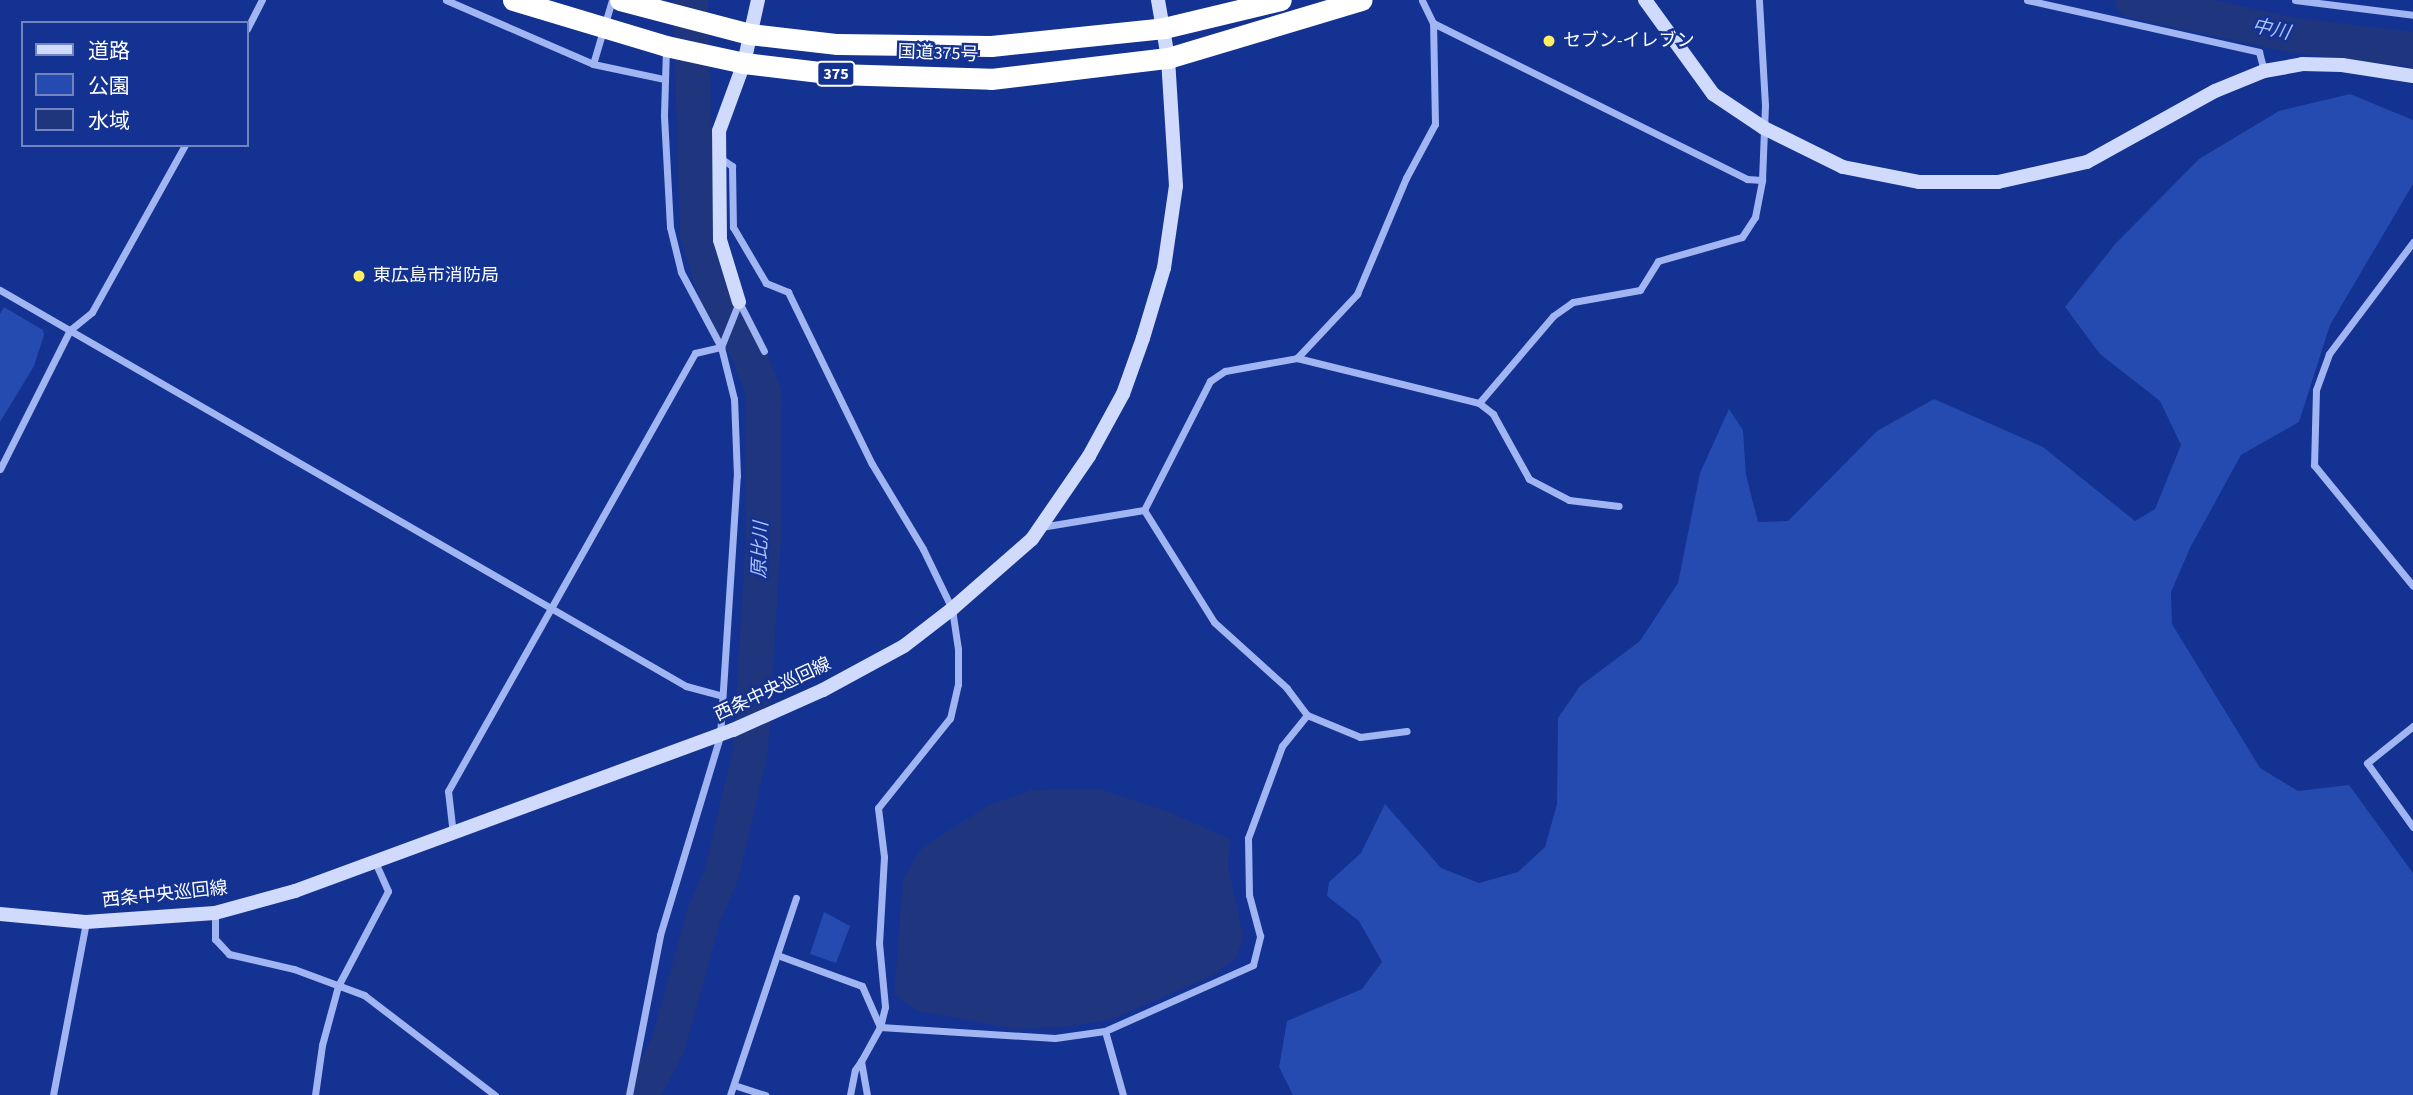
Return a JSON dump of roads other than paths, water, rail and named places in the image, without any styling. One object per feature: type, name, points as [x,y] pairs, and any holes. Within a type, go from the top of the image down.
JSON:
[{"type":"highway","name":"国道375号","points":[[513,0],[604,29],[744,64],[836,74],[991,79],[1168,58],[1361,0]]},
{"type":"highway","name":"国道375号","points":[[620,0],[667,6],[750,34],[837,44],[991,46],[1164,28],[1281,0]]},
{"type":"street","points":[[248,27],[262,0]]},
{"type":"street","points":[[446,0],[593,64],[664,79]]},
{"type":"street","points":[[593,64],[612,0]]},
{"type":"street","points":[[758,0],[744,64],[719,131],[720,240],[739,302],[764,351]]},
{"type":"street","points":[[1158,0],[1164,28]]},
{"type":"street","points":[[1297,358],[1357,294],[1406,178],[1435,124],[1433,23],[1422,0]]},
{"type":"street","points":[[1645,0],[1713,94],[1805,151],[1880,178],[1962,185],[1998,182],[2087,162],[2215,92],[2263,71],[2302,64],[2342,65],[2413,76]]},
{"type":"street","points":[[1479,404],[1553,316],[1573,302],[1640,290],[1658,261],[1742,237],[1755,217],[1762,180],[1764,128],[1759,0]]},
{"type":"street","points":[[2027,0],[2259,52],[2263,71]]},
{"type":"street","points":[[2295,0],[2413,15]]},
{"type":"street","points":[[1433,23],[1747,178],[1762,180]]},
{"type":"street","name":"西条中央巡回線","points":[[0,914],[86,922],[215,913],[376,864],[726,733],[783,708],[904,646],[952,610],[1041,527],[1123,394],[1164,268],[1176,186],[1164,28]]},
{"type":"street","points":[[629,1095],[660,935],[726,733],[720,695],[737,476],[734,399],[721,347],[681,272],[670,227],[664,79],[666,46]]},
{"type":"street","points":[[0,469],[70,330],[92,312],[185,147]]},
{"type":"street","points":[[719,157],[732,166],[733,227],[766,283],[788,292],[872,464],[923,549],[952,610],[958,684],[950,718],[878,808],[884,857],[879,943],[885,1007],[880,1027],[855,1070],[850,1095]]},
{"type":"street","points":[[2413,242],[2329,354],[2316,390],[2314,465],[2413,586]]},
{"type":"street","points":[[0,290],[550,605],[686,686],[720,695]]},
{"type":"street","points":[[721,347],[739,302]]},
{"type":"street","points":[[453,834],[447,791],[550,605],[695,354],[721,347]]},
{"type":"street","points":[[1144,510],[1210,380],[1225,371],[1297,358],[1479,404],[1493,414],[1529,479],[1569,500],[1619,506]]},
{"type":"street","points":[[1041,527],[1144,510]]},
{"type":"street","points":[[1144,510],[1214,622],[1287,688],[1307,715],[1360,737],[1407,731]]},
{"type":"street","points":[[880,1027],[1055,1038],[1105,1031],[1254,965],[1260,936],[1249,895],[1248,838],[1282,746],[1307,715]]},
{"type":"street","points":[[2413,726],[2367,763],[2413,827]]},
{"type":"street","points":[[315,1095],[322,1045],[338,986],[388,891],[376,864]]},
{"type":"street","points":[[730,1095],[780,956],[796,898]]},
{"type":"street","points":[[215,913],[215,939],[229,954],[294,969],[364,995],[495,1095]]},
{"type":"street","points":[[53,1095],[86,922]]},
{"type":"street","points":[[780,956],[862,986],[880,1027]]},
{"type":"street","points":[[1105,1031],[1123,1095]]},
{"type":"street","points":[[862,1061],[867,1095]]},
{"type":"street","points":[[734,1085],[765,1095]]},
{"type":"water","points":[[1099,789],[1169,812],[1230,839],[1228,866],[1244,939],[1235,959],[1212,976],[1112,1019],[1073,1026],[1016,1029],[918,1011],[894,995],[903,878],[922,848],[987,806],[1031,790]]},
{"type":"waterway","name":"原比川","points":[[641,1095],[667,1046],[704,913],[721,874],[750,750],[763,538],[763,392],[747,350],[719,303],[697,234],[690,0]]},
{"type":"waterway","name":"中川","points":[[2132,0],[2294,35],[2413,49]]},
{"type":"place","name":"セブン-イレブン","points":[[1549,41]]},
{"type":"place","name":"東広島市消防局","points":[[359,276]]}]
